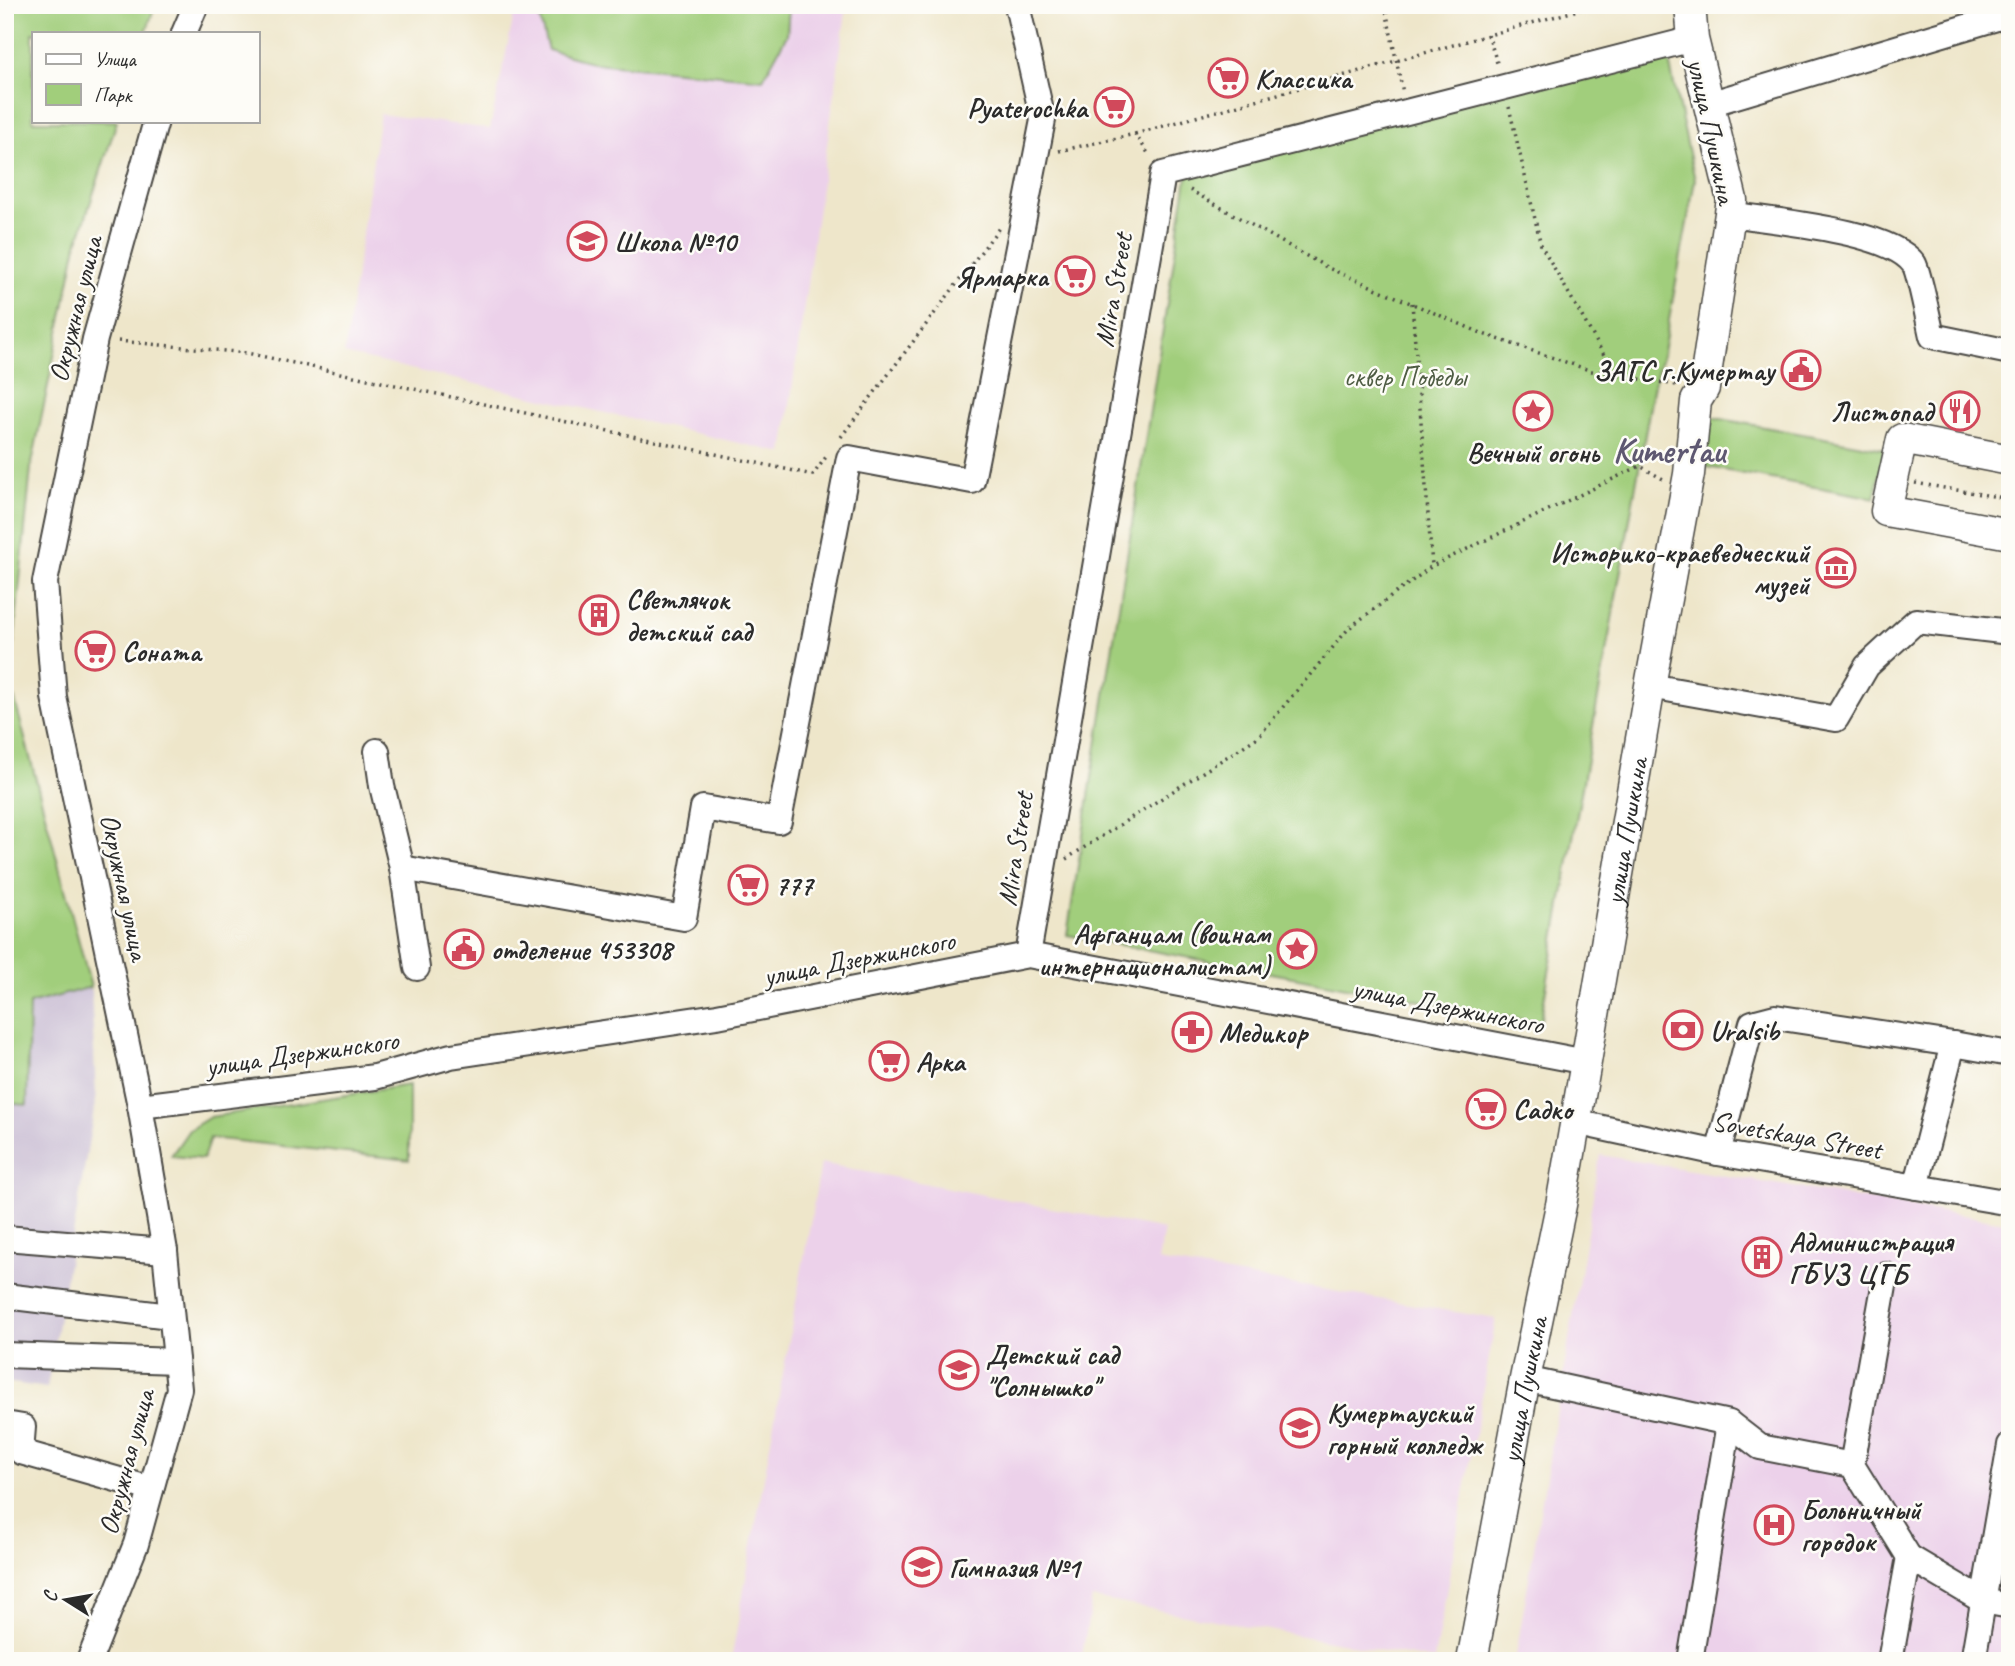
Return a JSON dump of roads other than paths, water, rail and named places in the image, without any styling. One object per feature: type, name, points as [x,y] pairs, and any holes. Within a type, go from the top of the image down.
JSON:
[{"type":"main road","name":"улица Пушкина","points":[[1472,1661],[1561,1205],[1689,474],[1696,401],[1704,388],[1732,200],[1693,39],[1690,5]]},
{"type":"main road","points":[[2010,460],[1902,439],[1886,510],[2010,534]]},
{"type":"street","points":[[184,32],[196,5]]},
{"type":"street","points":[[402,868],[684,918],[703,808],[779,821],[849,458],[972,481],[1043,120],[1017,5]]},
{"type":"street","points":[[1709,104],[2007,12]]},
{"type":"street","name":"Mira Street","points":[[1028,955],[1163,174],[1693,39]]},
{"type":"street","name":"Окружная улица","points":[[89,1661],[136,1544],[179,1389],[165,1251],[140,1105],[54,697],[46,582],[95,339],[156,122]]},
{"type":"street","points":[[1730,214],[1869,237],[1895,248],[1914,264],[1932,336],[2010,352]]},
{"type":"street","points":[[1650,686],[1836,719],[1867,666],[1916,621],[2010,632]]},
{"type":"street","points":[[377,751],[382,786],[402,868],[417,968]]},
{"type":"street","name":"улица Дзержинского","points":[[140,1105],[375,1077],[451,1056],[717,1016],[1028,955],[1586,1062]]},
{"type":"street","points":[[1718,1153],[1752,1023],[1775,1017],[2010,1054]]},
{"type":"street","points":[[1916,1187],[1953,1044]]},
{"type":"street","name":"Sovetskaya Street","points":[[1575,1122],[1718,1153],[2010,1203]]},
{"type":"street","points":[[5,1238],[165,1251]]},
{"type":"street","points":[[1886,1275],[1852,1465],[1909,1557],[1983,1601],[2010,1606]]},
{"type":"street","points":[[5,1296],[170,1316]]},
{"type":"street","points":[[5,1355],[176,1361]]},
{"type":"street","points":[[1525,1379],[1729,1423],[1760,1447],[1852,1465]]},
{"type":"street","points":[[1690,1661],[1729,1423]]},
{"type":"street","points":[[5,1424],[23,1427],[21,1452],[151,1489]]},
{"type":"street","points":[[1973,1661],[2010,1445]]},
{"type":"street","points":[[1890,1661],[1909,1557]]},
{"type":"place","name":"Классика","points":[[1228,78]]},
{"type":"place","name":"Pyaterochka","points":[[1114,107]]},
{"type":"place","name":"Школа №10","points":[[587,241]]},
{"type":"place","name":"Ярмарка","points":[[1075,276]]},
{"type":"place","name":"ЗАГС г.Кумертау","points":[[1801,370]]},
{"type":"place","name":"Вечный огонь","points":[[1533,411]]},
{"type":"place","name":"Листопад","points":[[1960,411]]},
{"type":"place","name":"Историко-краеведческий музей","points":[[1836,568]]},
{"type":"place","name":"Светлячок детский сад","points":[[599,615]]},
{"type":"place","name":"Соната","points":[[95,651]]},
{"type":"place","name":"777","points":[[748,885]]},
{"type":"place","name":"отделение 453308","points":[[464,949]]},
{"type":"place","name":"Афганцам (воинам интернационалистам)","points":[[1297,949]]},
{"type":"place","name":"Uralsib","points":[[1683,1030]]},
{"type":"place","name":"Медикор","points":[[1192,1032]]},
{"type":"place","name":"Арка","points":[[889,1061]]},
{"type":"place","name":"Садко","points":[[1486,1109]]},
{"type":"place","name":"Администрация ГБУЗ ЦГБ","points":[[1762,1257]]},
{"type":"place","name":"Детский сад \"Солнышко\"","points":[[959,1370]]},
{"type":"place","name":"Кумертауский горный колледж","points":[[1300,1428]]},
{"type":"place","name":"Больничный городок","points":[[1774,1525]]},
{"type":"place","name":"Гимназия №1","points":[[922,1567]]},
{"type":"district","name":"Kumertau","points":[[1669,450]]},
{"type":"park label","name":"сквер Победы","points":[[1405,376]]}]
